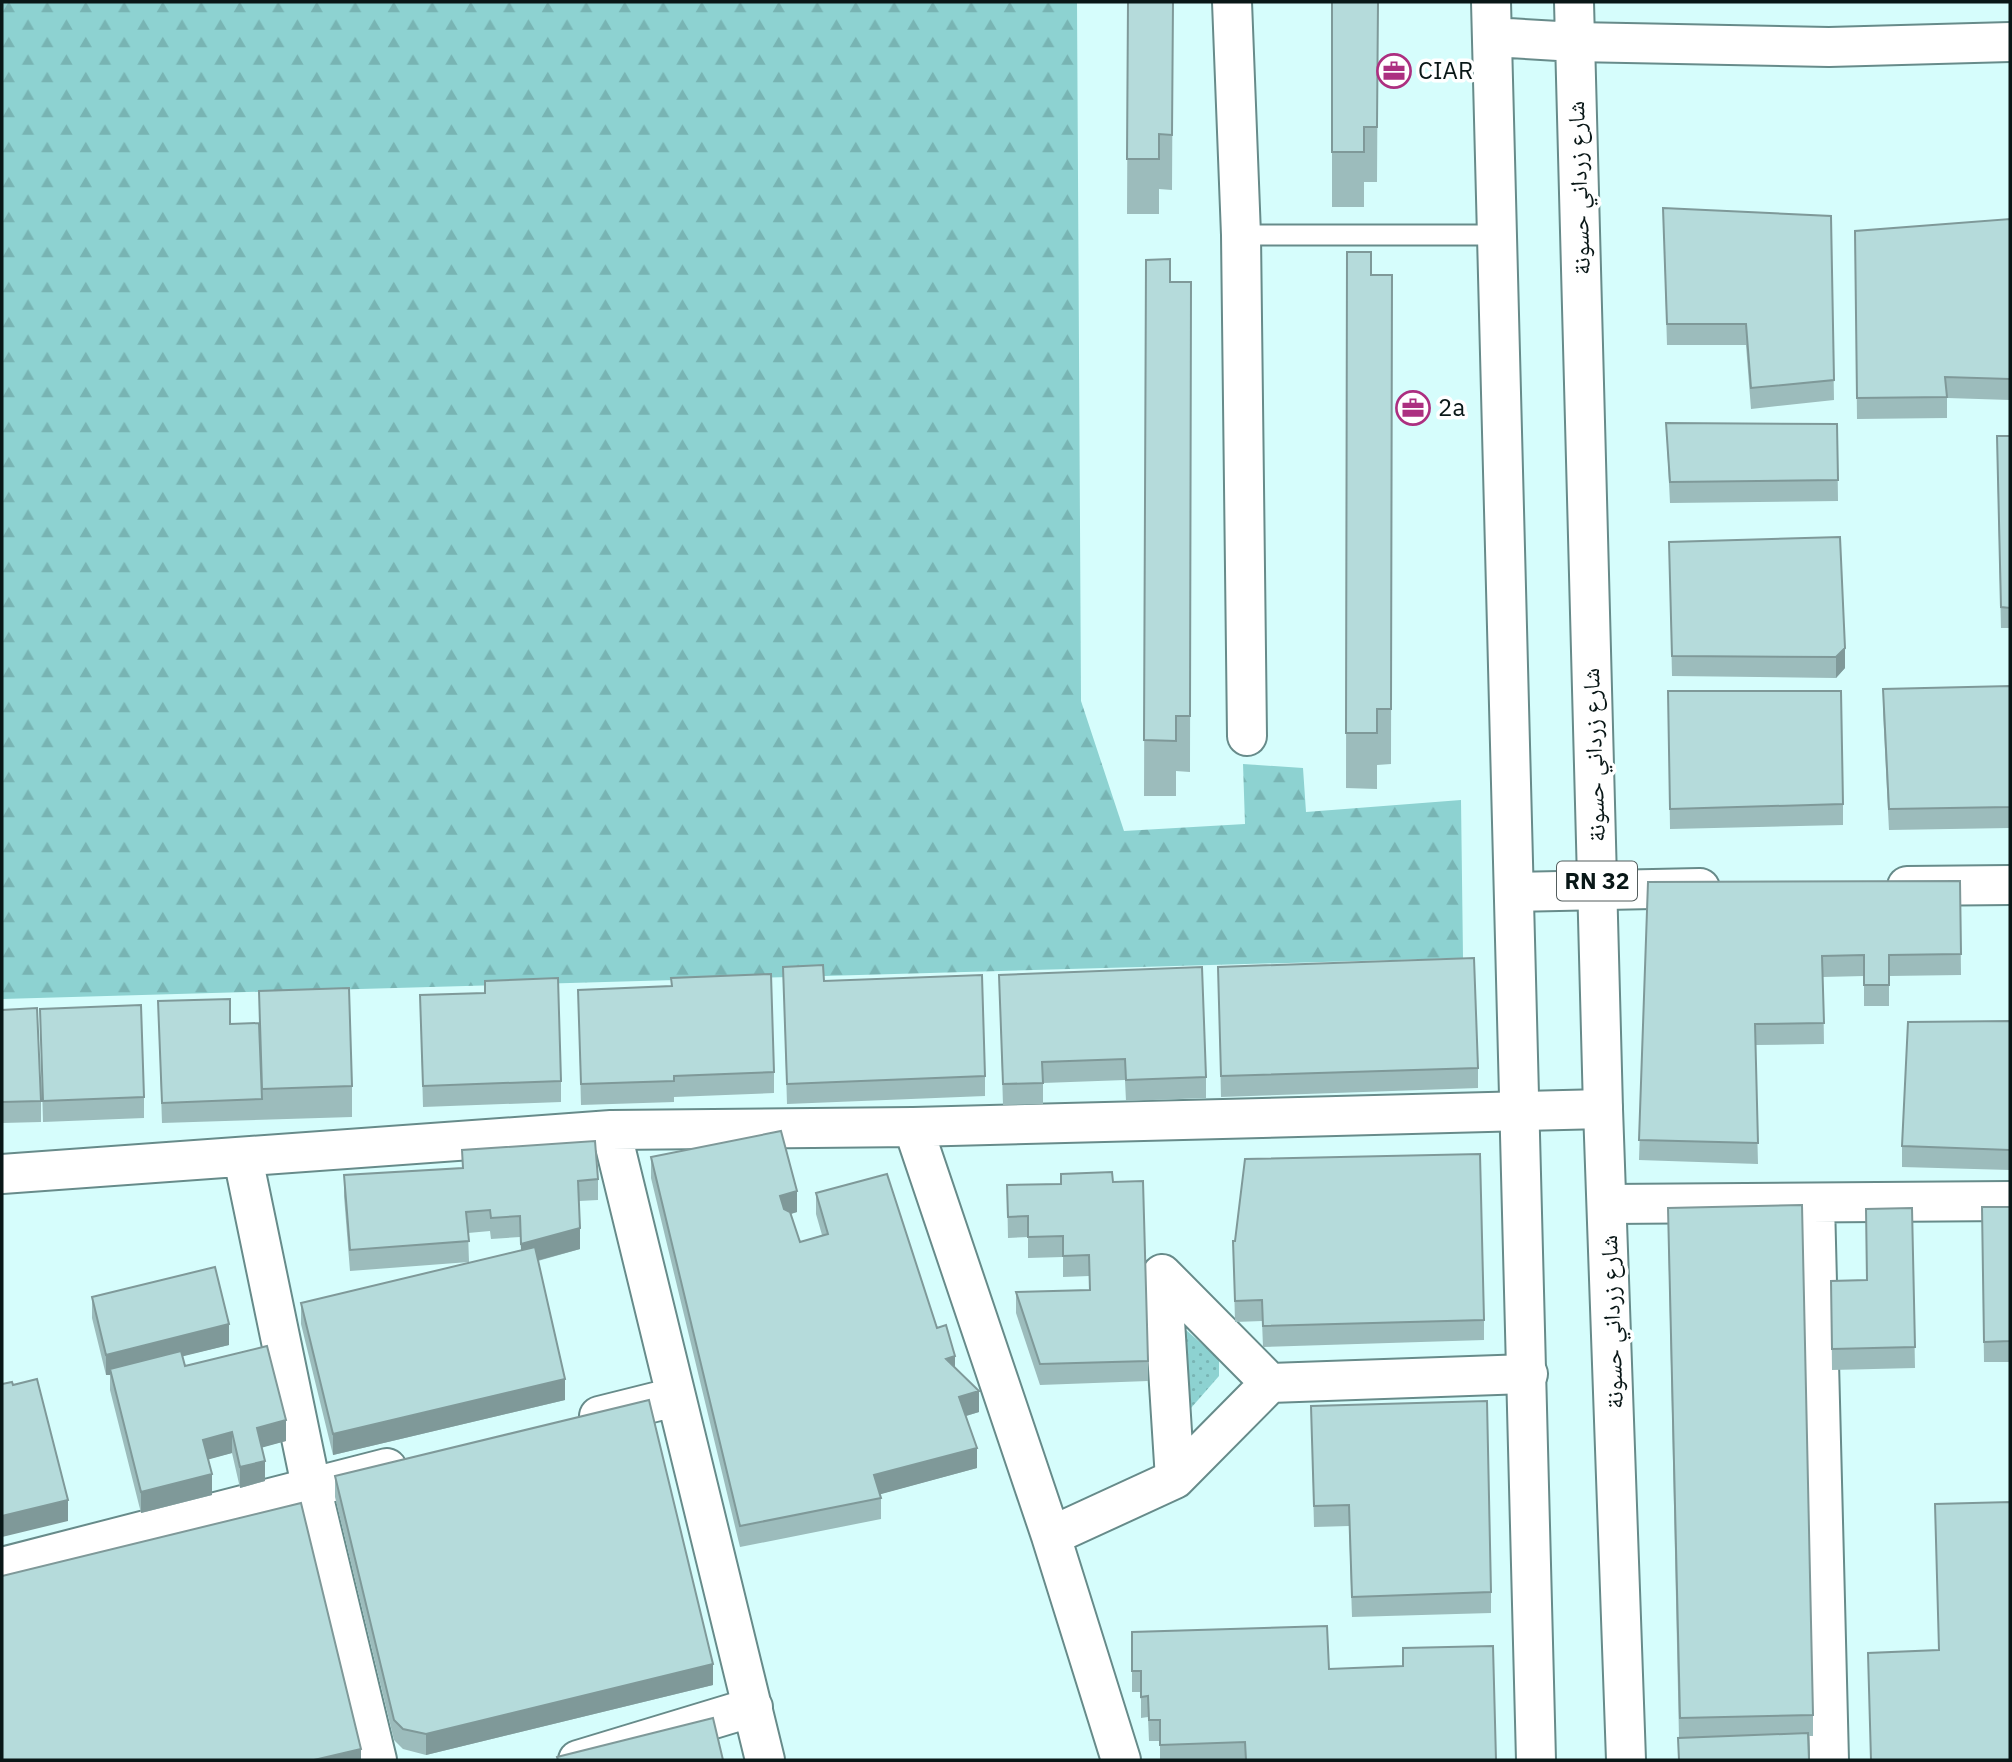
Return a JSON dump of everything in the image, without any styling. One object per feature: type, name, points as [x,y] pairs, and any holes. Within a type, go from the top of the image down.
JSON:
[{"type":"street","points":[[1232,2],[1241,235],[1247,736]]},
{"type":"street","name":"شارع زرداني حسونة","points":[[1574,2],[1603,1109],[1626,1760]]},
{"type":"street","points":[[1536,1760],[1492,19],[1575,42],[1829,47],[2010,42]]},
{"type":"street","points":[[1872,887],[2010,885]]},
{"type":"street","points":[[1515,892],[1735,888]]},
{"type":"street","points":[[2,1174],[611,1130],[913,1127],[1603,1109]]},
{"type":"street","points":[[913,1127],[1051,1536],[1121,1760]]},
{"type":"street","points":[[611,1130],[765,1760]]},
{"type":"street","points":[[243,1158],[311,1486],[377,1760]]},
{"type":"street","points":[[1608,1204],[2010,1201]]},
{"type":"street","points":[[1815,1203],[1829,1760]]},
{"type":"street","points":[[1175,1479],[1162,1274],[1270,1383]]},
{"type":"street","points":[[1051,1536],[1175,1479],[1270,1383],[1528,1374]]},
{"type":"street","points":[[567,1424],[675,1397]]},
{"type":"street","points":[[2,1567],[419,1460]]},
{"type":"street","points":[[578,1760],[753,1707]]},
{"type":"lane","points":[[1241,235],[1497,235]]},
{"type":"green space","points":[[2,2],[1077,2],[1081,701],[1124,831],[1245,824],[1243,764],[1303,768],[1306,812],[1461,800],[1463,958],[2,999]]},
{"type":"green space","points":[[1177,1322],[1219,1359],[1219,1376],[1184,1416]]},
{"type":"building","points":[[1128,2],[1173,2],[1172,135],[1159,134],[1159,159],[1127,159]]},
{"type":"building","points":[[1332,2],[1378,2],[1377,127],[1364,127],[1364,152],[1332,152]]},
{"type":"building","points":[[1663,208],[1831,216],[1834,380],[1751,388],[1746,324],[1667,324]]},
{"type":"building","points":[[2010,219],[2010,379],[1945,377],[1947,397],[1857,398],[1855,231]]},
{"type":"building","points":[[1347,252],[1371,252],[1371,275],[1392,275],[1391,709],[1377,709],[1377,733],[1346,733]]},
{"type":"building","points":[[1170,259],[1170,282],[1191,282],[1190,716],[1176,716],[1176,741],[1144,740],[1146,260]]},
{"type":"building","points":[[1666,423],[1837,424],[1838,480],[1670,482]]},
{"type":"building","points":[[1997,436],[2010,436],[2010,608],[2001,607]]},
{"type":"building","points":[[1840,537],[1845,648],[1836,657],[1672,656],[1669,542]]},
{"type":"building","points":[[2010,686],[2010,807],[1889,809],[1883,689]]},
{"type":"building","points":[[1668,691],[1841,691],[1843,804],[1670,809]]},
{"type":"building","points":[[1960,881],[1961,954],[1889,955],[1889,985],[1864,985],[1864,955],[1822,956],[1824,1023],[1755,1024],[1758,1143],[1639,1140],[1648,882]]},
{"type":"building","points":[[1474,958],[1478,1068],[1221,1076],[1218,967]]},
{"type":"building","points":[[823,965],[824,981],[982,975],[985,1076],[787,1084],[783,967]]},
{"type":"building","points":[[1202,967],[1206,1077],[1126,1080],[1125,1059],[1042,1062],[1043,1083],[1003,1084],[999,975]]},
{"type":"building","points":[[771,974],[774,1072],[674,1076],[674,1081],[581,1084],[578,990],[672,986],[671,978]]},
{"type":"building","points":[[558,978],[561,1081],[423,1086],[420,995],[485,993],[485,981]]},
{"type":"building","points":[[349,988],[352,1086],[262,1089],[259,991]]},
{"type":"building","points":[[230,999],[230,1024],[259,1023],[262,1099],[162,1103],[158,1001]]},
{"type":"building","points":[[141,1005],[144,1097],[43,1101],[40,1009]]},
{"type":"building","points":[[37,1008],[41,1101],[2,1102],[2,1010]]},
{"type":"building","points":[[2010,1021],[2010,1150],[1902,1146],[1908,1022]]},
{"type":"building","points":[[781,1131],[797,1191],[780,1196],[784,1209],[790,1212],[800,1242],[828,1234],[816,1193],[887,1174],[937,1328],[946,1325],[955,1356],[946,1359],[979,1391],[959,1397],[977,1448],[874,1475],[881,1498],[740,1526],[651,1157]]},
{"type":"building","points":[[595,1141],[598,1179],[578,1181],[580,1228],[521,1244],[520,1216],[491,1218],[490,1210],[466,1212],[469,1241],[350,1250],[344,1175],[463,1168],[462,1150]]},
{"type":"building","points":[[1480,1154],[1484,1320],[1263,1326],[1262,1300],[1235,1301],[1233,1241],[1245,1159]]},
{"type":"building","points":[[1112,1172],[1113,1182],[1143,1181],[1148,1361],[1040,1364],[1016,1292],[1090,1290],[1089,1255],[1063,1256],[1063,1236],[1028,1237],[1028,1216],[1008,1217],[1007,1185],[1061,1184],[1061,1174]]},
{"type":"building","points":[[1802,1205],[1813,1715],[1680,1718],[1668,1208]]},
{"type":"building","points":[[1982,1207],[2010,1207],[2010,1341],[1984,1342]]},
{"type":"building","points":[[1912,1208],[1915,1347],[1832,1349],[1831,1281],[1867,1280],[1866,1209]]},
{"type":"building","points":[[535,1247],[565,1379],[333,1434],[301,1303]]},
{"type":"building","points":[[215,1267],[229,1324],[106,1355],[92,1297]]},
{"type":"building","points":[[267,1346],[286,1420],[257,1428],[265,1461],[240,1467],[232,1432],[203,1440],[212,1474],[141,1492],[110,1369],[181,1351],[185,1366]]},
{"type":"building","points":[[37,1379],[68,1500],[2,1516],[2,1384],[12,1382],[13,1385]]},
{"type":"building","points":[[649,1400],[713,1664],[426,1734],[403,1729],[394,1720],[335,1476]]},
{"type":"building","points":[[1487,1401],[1491,1592],[1352,1597],[1349,1505],[1314,1506],[1311,1406]]},
{"type":"building","points":[[2010,1502],[2010,1760],[1871,1760],[1868,1653],[1939,1650],[1935,1504]]},
{"type":"building","points":[[301,1503],[361,1749],[314,1760],[2,1760],[2,1576]]},
{"type":"building","points":[[1327,1626],[1329,1669],[1403,1666],[1403,1648],[1493,1646],[1496,1760],[1246,1760],[1245,1742],[1160,1745],[1160,1720],[1149,1720],[1148,1696],[1141,1697],[1141,1671],[1132,1671],[1132,1632]]},
{"type":"building","points":[[713,1718],[723,1760],[558,1760],[557,1757]]},
{"type":"building","points":[[1808,1733],[1809,1760],[1679,1760],[1678,1738]]},
{"type":"place","name":"CIAR","points":[[1394,71]]},
{"type":"place","name":"2a","points":[[1413,408]]}]
